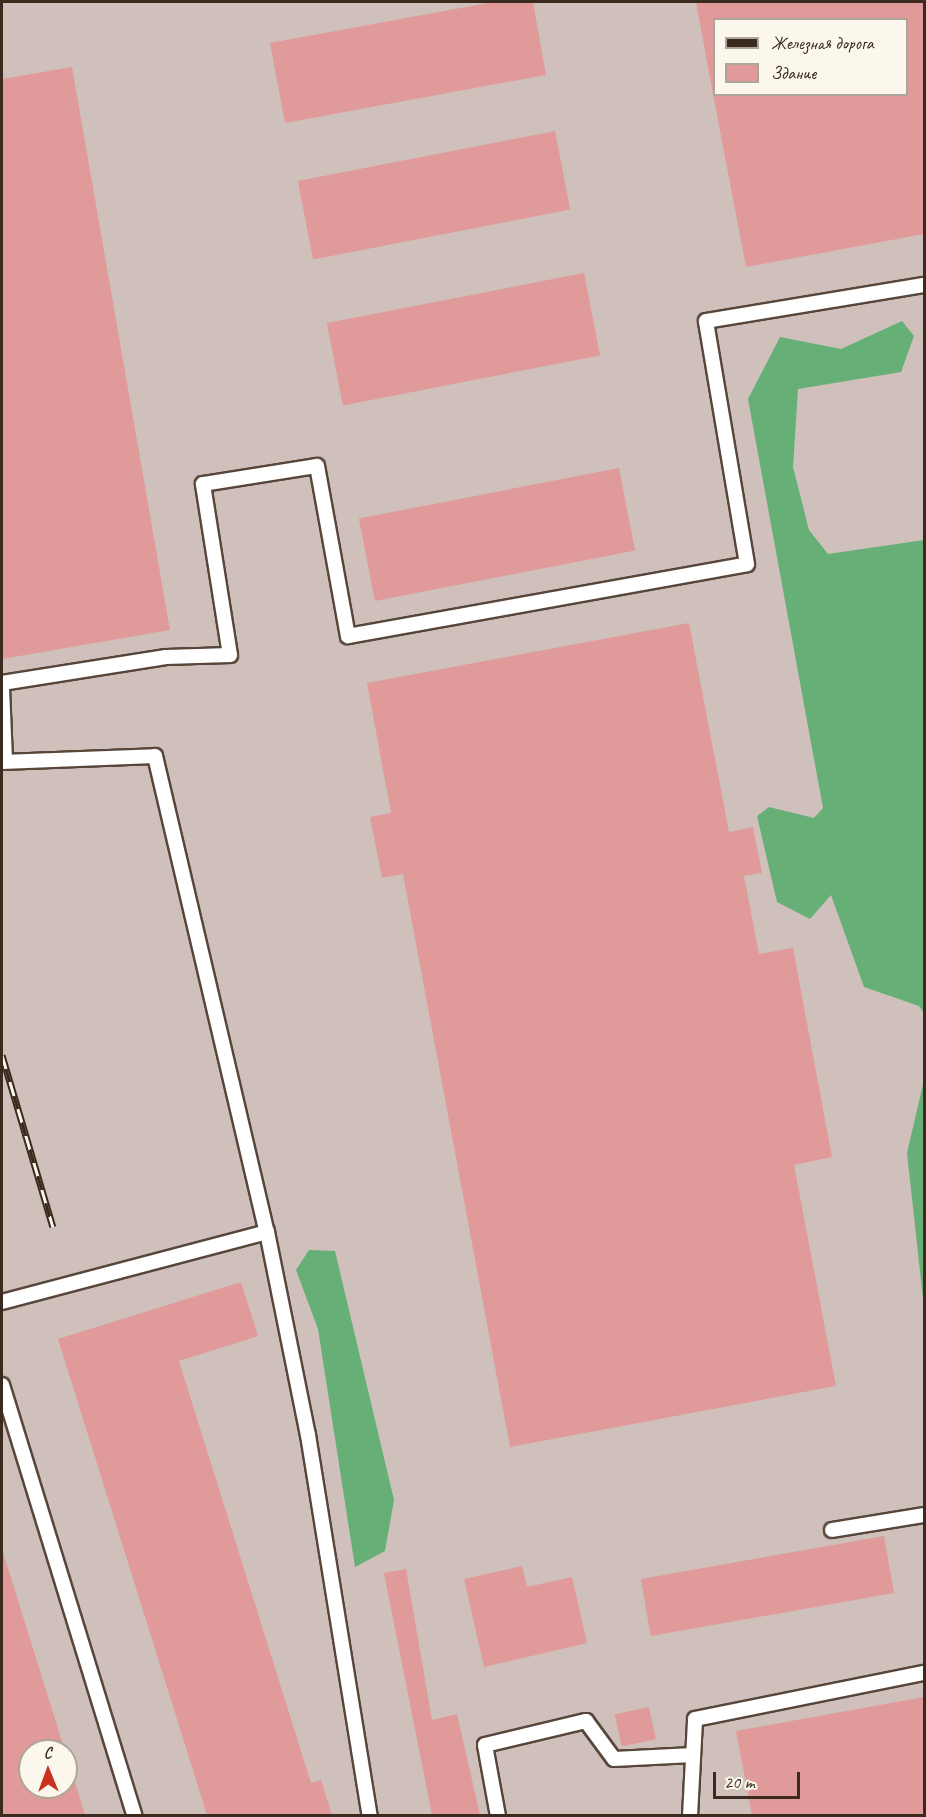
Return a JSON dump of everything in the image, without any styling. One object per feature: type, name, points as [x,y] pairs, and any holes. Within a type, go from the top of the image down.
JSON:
[{"type":"lane","points":[[2,683],[166,657],[230,655],[203,484],[317,466],[348,636],[747,564],[706,321],[924,285]]},
{"type":"lane","points":[[2,688],[3,762],[155,756],[267,1232],[308,1435],[370,1815]]},
{"type":"lane","points":[[2,1302],[267,1232]]},
{"type":"lane","points":[[2,1385],[135,1815]]},
{"type":"lane","points":[[832,1530],[924,1515]]},
{"type":"lane","points":[[690,1815],[695,1719],[924,1673]]},
{"type":"lane","points":[[498,1815],[485,1745],[586,1721],[614,1759],[693,1755]]},
{"type":"shaded area","points":[[2,2],[924,2],[924,1815],[2,1815]]},
{"type":"green space","points":[[902,321],[914,336],[901,372],[798,389],[793,467],[809,530],[828,554],[924,540],[924,1013],[919,1006],[864,987],[831,895],[810,919],[777,902],[757,816],[769,807],[814,818],[823,808],[748,399],[780,337],[841,349]]},
{"type":"green space","points":[[924,1080],[924,1308],[907,1153]]},
{"type":"green space","points":[[309,1250],[335,1251],[394,1500],[385,1551],[355,1567],[318,1329],[296,1270]]},
{"type":"building","points":[[493,2],[533,2],[546,75],[285,123],[270,43]]},
{"type":"building","points":[[696,2],[924,2],[924,234],[746,267],[713,96],[908,96],[908,18],[713,18],[713,94]]},
{"type":"building","points":[[72,67],[170,630],[2,659],[2,79]]},
{"type":"building","points":[[555,131],[570,210],[313,260],[298,181]]},
{"type":"building","points":[[584,273],[600,355],[343,405],[327,323]]},
{"type":"building","points":[[619,468],[635,550],[375,601],[359,519]]},
{"type":"building","points":[[689,623],[729,832],[753,827],[762,873],[744,876],[759,954],[793,948],[832,1157],[794,1165],[836,1386],[510,1447],[403,874],[382,878],[370,817],[391,813],[367,683]]},
{"type":"building","points":[[241,1282],[258,1336],[179,1361],[311,1783],[321,1780],[332,1815],[207,1815],[58,1339]]},
{"type":"building","points":[[884,1536],[894,1593],[651,1636],[641,1579]]},
{"type":"building","points":[[2,1549],[61,1739],[18,1739],[18,1799],[78,1799],[78,1792],[85,1815],[2,1815]]},
{"type":"building","points":[[522,1566],[527,1587],[572,1577],[587,1643],[484,1667],[464,1579]]},
{"type":"building","points":[[406,1569],[432,1720],[457,1714],[480,1815],[432,1815],[384,1573]]},
{"type":"building","points":[[924,1697],[924,1815],[752,1815],[736,1731]]},
{"type":"building","points":[[649,1707],[656,1739],[622,1747],[615,1714]]},
{"type":"railway","points":[[2,1055],[53,1227]]}]
